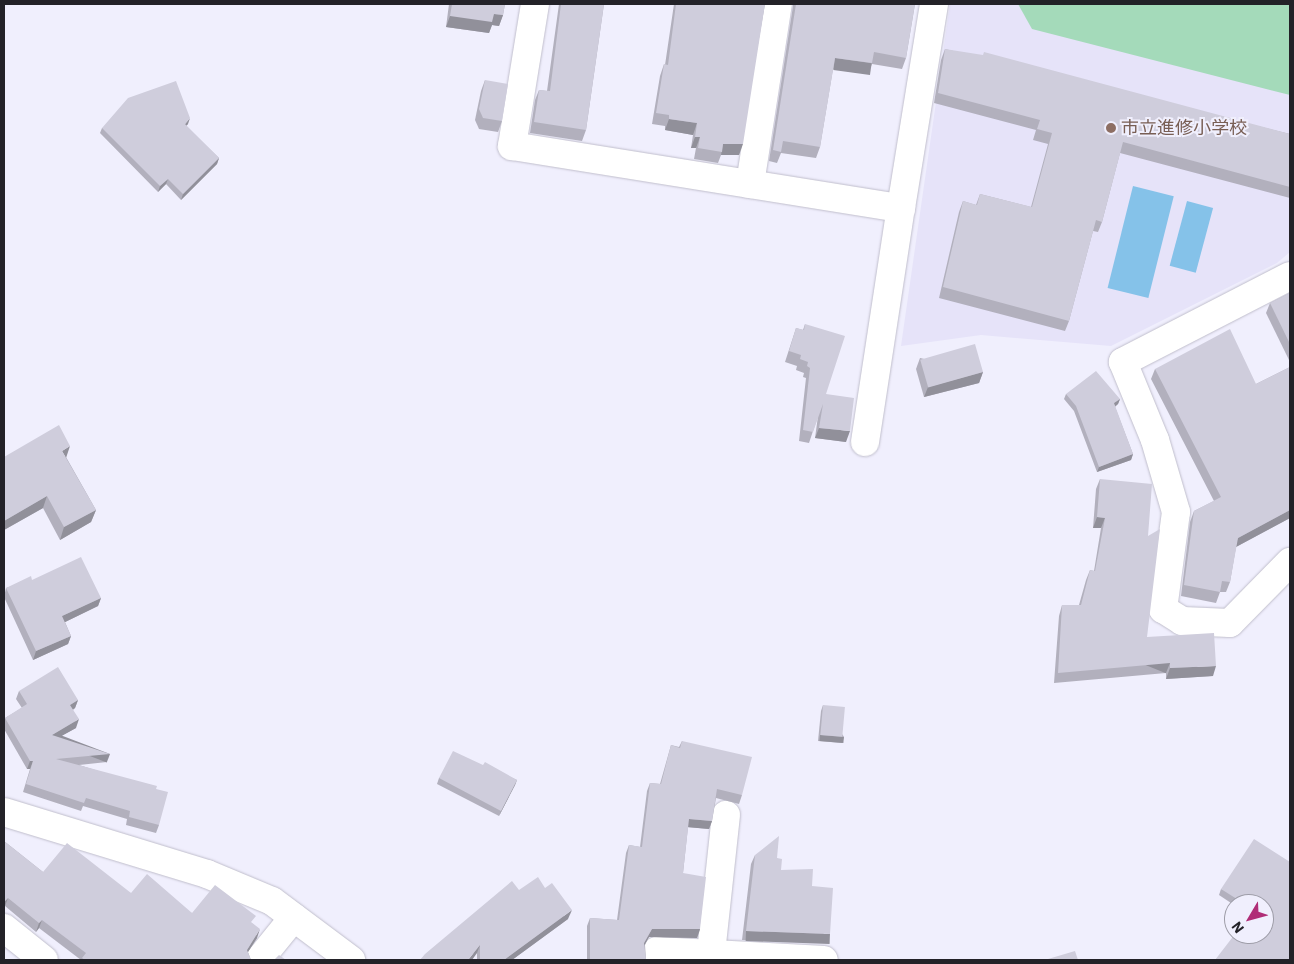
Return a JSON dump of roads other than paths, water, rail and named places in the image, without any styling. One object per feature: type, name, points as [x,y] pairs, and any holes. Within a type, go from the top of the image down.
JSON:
[{"type":"street","points":[[535,4],[512,146],[901,208]]},
{"type":"street","points":[[750,184],[778,4]]},
{"type":"street","points":[[865,442],[934,4]]},
{"type":"street","points":[[1290,276],[1123,362],[1156,440],[1176,512],[1163,609],[1182,621],[1230,624],[1290,562]]},
{"type":"street","points":[[4,812],[207,874],[272,901],[351,960]]},
{"type":"street","points":[[711,952],[726,815]]},
{"type":"street","points":[[259,960],[294,917]]},
{"type":"street","points":[[4,928],[44,960]]},
{"type":"street","points":[[657,960],[657,951],[711,952],[824,960]]},
{"type":"water","points":[[1133,186],[1174,196],[1148,298],[1108,288]]},
{"type":"water","points":[[1187,201],[1213,208],[1196,273],[1170,266]]},
{"type":"place","name":"市立進修小学校","points":[[1111,128]]}]
